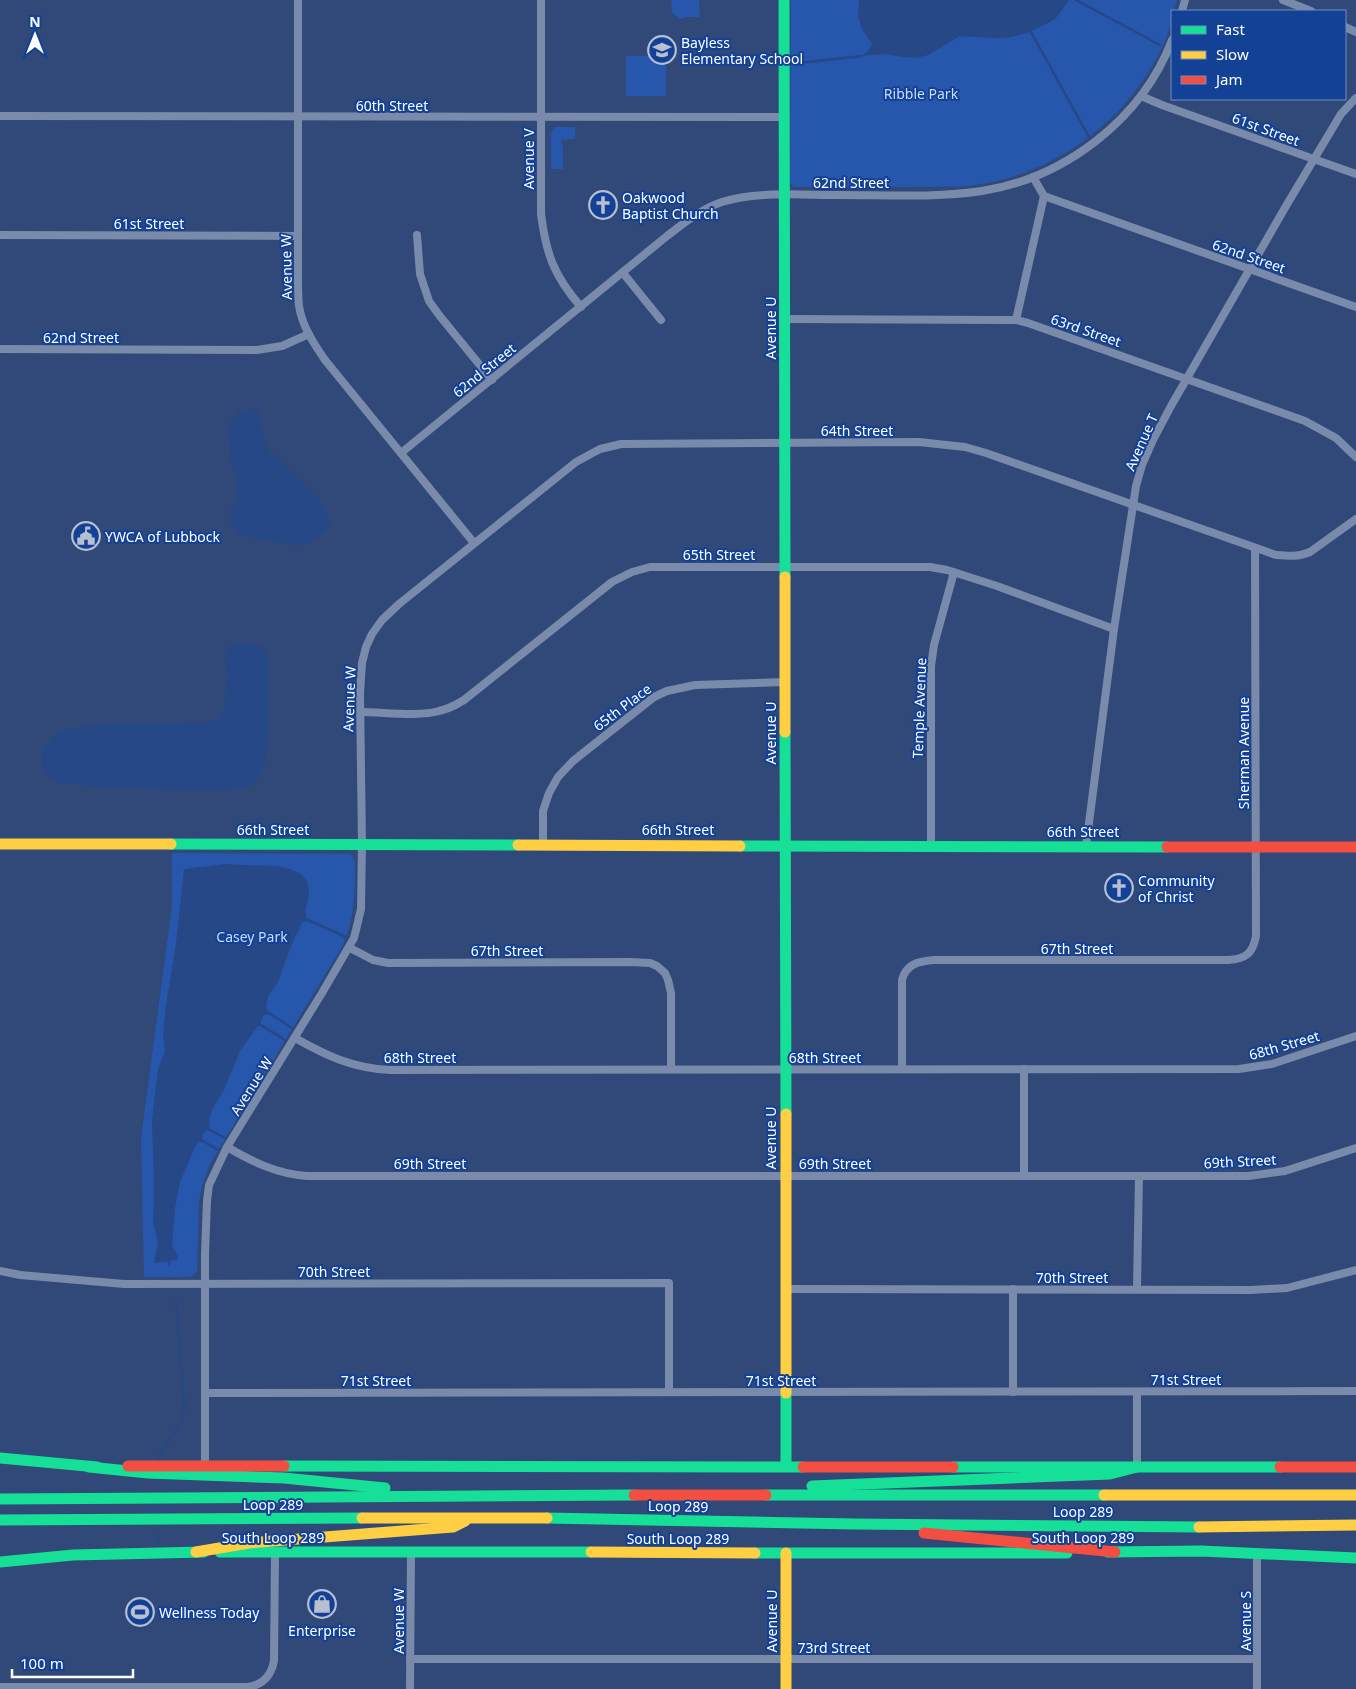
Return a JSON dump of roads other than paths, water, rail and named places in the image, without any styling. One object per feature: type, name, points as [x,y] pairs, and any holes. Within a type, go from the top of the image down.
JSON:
[{"type":"main road","name":"Avenue U","points":[[784,0],[786,1466]]},
{"type":"main road","name":"66th Street","points":[[0,844],[760,844],[785,846],[931,847],[1356,846]]},
{"type":"main road","points":[[0,1458],[148,1473],[284,1478],[450,1495]]},
{"type":"main road","points":[[88,1467],[206,1465],[1356,1467]]},
{"type":"main road","points":[[664,1495],[777,1487],[1110,1474],[1137,1467]]},
{"type":"main road","name":"Loop 289","points":[[0,1499],[450,1495],[1356,1495]]},
{"type":"main road","points":[[196,1552],[249,1543],[453,1527],[474,1517]]},
{"type":"main road","name":"Loop 289","points":[[0,1520],[474,1517],[854,1524],[1223,1527],[1356,1525]]},
{"type":"main road","points":[[854,1524],[1115,1552]]},
{"type":"main road","name":"South Loop 289","points":[[0,1562],[73,1555],[196,1552],[1201,1551],[1356,1558]]},
{"type":"main road","name":"Avenue U","points":[[786,1552],[786,1689]]},
{"type":"street","name":"Avenue W","points":[[206,1465],[205,1284],[209,1185],[227,1147],[350,948],[354,938],[361,909],[361,712],[362,663],[366,647],[382,620],[474,543],[324,360],[309,334],[299,307],[298,0]]},
{"type":"street","name":"Avenue V","points":[[541,0],[541,214],[544,241],[552,265],[564,287],[581,307]]},
{"type":"street","points":[[1283,0],[1308,10]]},
{"type":"street","points":[[1016,320],[1044,196],[1033,177],[1060,164],[1095,142],[1125,114],[1141,96],[1161,64],[1171,42]]},
{"type":"street","name":"61st Street","points":[[1141,96],[1356,174]]},
{"type":"street","name":"Avenue T","points":[[1086,846],[1114,629],[1136,486],[1142,465],[1153,440],[1187,379],[1340,114],[1356,98]]},
{"type":"street","name":"60th Street","points":[[0,116],[784,117]]},
{"type":"street","name":"62nd Street","points":[[401,453],[699,212],[722,202],[751,197],[963,193],[1003,187],[1033,177]]},
{"type":"street","name":"62nd Street","points":[[1044,196],[1356,307]]},
{"type":"street","name":"61st Street","points":[[0,235],[298,236]]},
{"type":"street","points":[[416,235],[420,274],[429,301],[492,380]]},
{"type":"street","points":[[623,273],[661,320]]},
{"type":"street","name":"63rd Street","points":[[785,319],[1016,320],[1306,421],[1336,438],[1356,457]]},
{"type":"street","name":"62nd Street","points":[[0,349],[268,349],[289,344],[309,334]]},
{"type":"street","name":"64th Street","points":[[474,543],[576,462],[600,449],[621,444],[919,442],[965,447],[986,452],[1255,548],[1276,555],[1291,557],[1304,555],[1356,519]]},
{"type":"street","name":"Sherman Avenue","points":[[1248,955],[1255,945],[1256,936],[1255,548]]},
{"type":"street","name":"65th Street","points":[[361,712],[419,713],[437,712],[451,708],[464,700],[612,582],[632,572],[650,567],[930,567],[954,572],[997,586],[1114,629]]},
{"type":"street","name":"Temple Avenue","points":[[931,847],[931,666],[934,645],[954,572]]},
{"type":"street","name":"65th Place","points":[[543,844],[543,811],[549,793],[558,777],[573,761],[654,697],[667,691],[690,686],[785,682]]},
{"type":"street","name":"67th Street","points":[[350,948],[373,960],[388,963],[642,962],[657,966],[665,973],[670,993],[671,1069]]},
{"type":"street","name":"67th Street","points":[[902,1069],[902,988],[907,969],[916,963],[934,960],[1228,960],[1243,958],[1248,955]]},
{"type":"street","name":"68th Street","points":[[295,1038],[332,1058],[355,1066],[375,1069],[1024,1069],[1250,1068],[1272,1064],[1356,1036]]},
{"type":"street","points":[[1024,1069],[1024,1176]]},
{"type":"street","name":"69th Street","points":[[227,1147],[259,1165],[286,1174],[307,1176],[1262,1175],[1297,1168],[1356,1148]]},
{"type":"street","points":[[1137,1289],[1138,1176]]},
{"type":"street","name":"70th Street","points":[[786,1289],[1251,1290],[1287,1288],[1356,1270]]},
{"type":"street","name":"70th Street","points":[[0,1272],[112,1283],[669,1283],[669,1392]]},
{"type":"street","points":[[1013,1289],[1013,1392]]},
{"type":"street","points":[[1137,1392],[1137,1467]]},
{"type":"street","name":"71st Street","points":[[206,1393],[1356,1392]]},
{"type":"street","points":[[0,1687],[192,1688],[248,1687],[258,1684],[266,1679],[272,1671],[274,1662],[275,1552]]},
{"type":"street","name":"Avenue W","points":[[410,1689],[411,1553]]},
{"type":"street","name":"Avenue S","points":[[1257,1553],[1257,1689]]},
{"type":"street","name":"73rd Street","points":[[410,1659],[1257,1659]]},
{"type":"waterway","points":[[1076,0],[1160,45]]},
{"type":"waterway","points":[[1031,32],[1089,137]]},
{"type":"waterway","points":[[791,64],[862,56]]},
{"type":"waterway","points":[[308,920],[346,937]]},
{"type":"waterway","points":[[269,1013],[292,1028]]},
{"type":"waterway","points":[[261,1025],[285,1040]]},
{"type":"waterway","points":[[210,1130],[225,1138]]},
{"type":"waterway","points":[[203,1141],[218,1150]]},
{"type":"waterway","points":[[158,1460],[161,1451],[181,1423],[184,1405],[176,1300]]},
{"type":"place","name":"Bayless Elementary School","points":[[662,50]]},
{"type":"place","name":"Oakwood Baptist Church","points":[[603,205]]},
{"type":"place","name":"YWCA of Lubbock","points":[[86,536]]},
{"type":"place","name":"Community of Christ","points":[[1119,888]]},
{"type":"place","name":"Enterprise","points":[[322,1604]]},
{"type":"place","name":"Wellness Today","points":[[140,1612]]},
{"type":"park label","name":"Ribble Park","points":[[921,93]]},
{"type":"park label","name":"Casey Park","points":[[252,936]]}]
